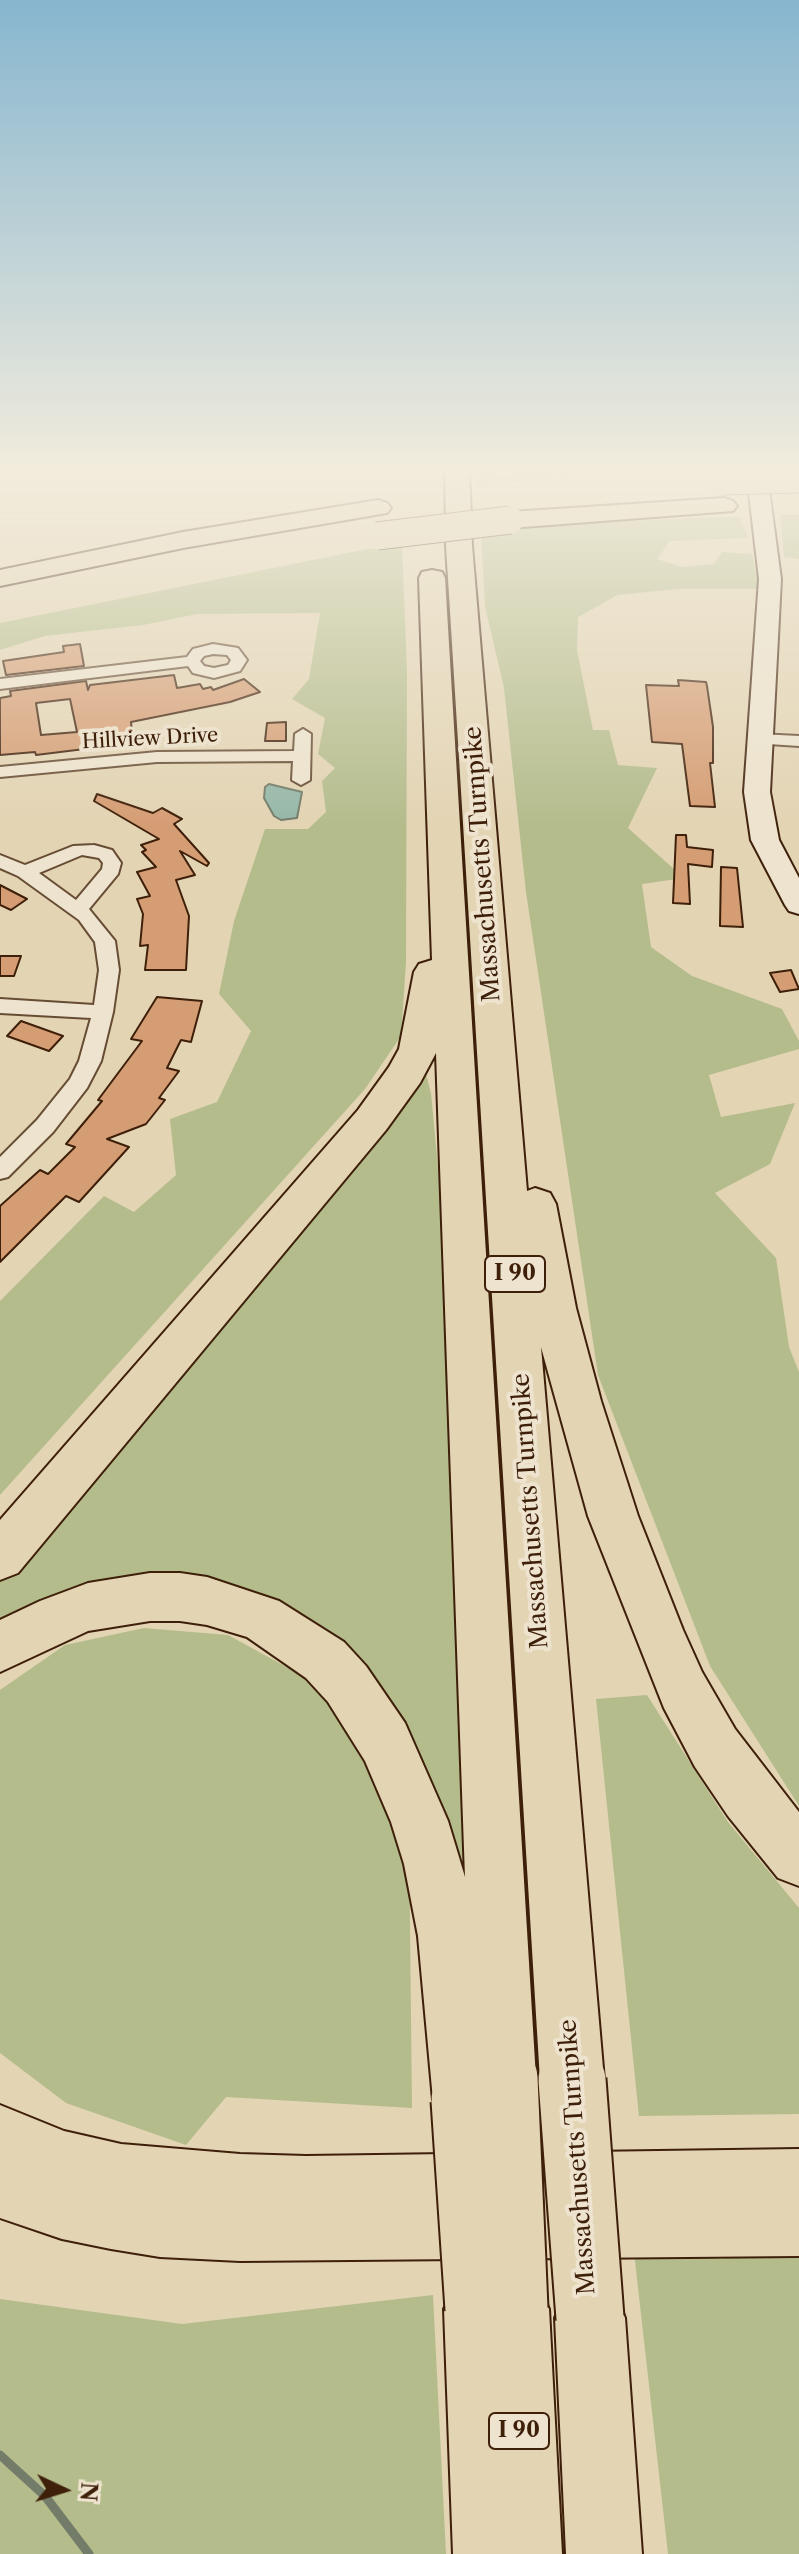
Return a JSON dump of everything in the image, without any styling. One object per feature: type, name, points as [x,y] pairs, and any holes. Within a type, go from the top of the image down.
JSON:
[{"type":"highway","name":"Massachusetts Turnpike","points":[[432,586],[445,846],[484,2089]]},
{"type":"highway","name":"Massachusetts Turnpike","points":[[462,586],[590,2318],[604,2554]]},
{"type":"highway","points":[[468,664],[484,743],[489,821],[529,1169],[551,1294],[577,1401],[613,1516],[683,1690],[715,1748],[740,1784],[799,1857]]},
{"type":"highway","points":[[0,1557],[344,1156],[406,1073],[418,1049],[427,1009],[445,846]]},
{"type":"highway","points":[[0,1647],[37,1627],[88,1607],[119,1601],[180,1597],[207,1601],[261,1618],[305,1644],[347,1684],[385,1742],[419,1821],[433,1864],[484,2089],[497,2309],[491,2554]]},
{"type":"highway","points":[[0,2137],[64,2164],[121,2177],[240,2187],[306,2189],[799,2182]]},
{"type":"highway","points":[[0,2185],[62,2206],[111,2216],[160,2223],[240,2227],[404,2223],[799,2222]]},
{"type":"highway","name":"I 90","points":[[497,2309],[524,2554]]},
{"type":"street","points":[[770,586],[757,792],[765,840],[799,905]]},
{"type":"street","points":[[0,684],[192,661]]},
{"type":"street","points":[[301,780],[303,734]]},
{"type":"street","points":[[759,739],[799,741]]},
{"type":"street","name":"Hillview Drive","points":[[0,772],[157,757],[302,756]]},
{"type":"street","points":[[25,872],[79,850],[106,854],[111,859],[111,870],[78,910]]},
{"type":"street","points":[[0,861],[25,872],[78,910],[100,932],[107,950],[108,986],[90,1061],[79,1083],[45,1126],[0,1171]]},
{"type":"street","points":[[0,1006],[103,1012]]},
{"type":"green space","points":[[183,586],[404,586],[407,672],[406,963],[401,1036],[365,1089],[0,1495],[0,1301],[104,1196],[134,1212],[176,1175],[170,1119],[217,1102],[251,1031],[219,994],[234,921],[265,829],[308,829],[326,812],[322,781],[335,768],[318,754],[325,718],[292,699],[309,679],[320,613],[197,614],[143,625],[45,636],[0,650],[0,623]]},
{"type":"green space","points":[[484,586],[758,586],[759,589],[678,589],[618,595],[578,617],[577,650],[593,730],[609,730],[618,765],[657,768],[628,828],[684,878],[642,884],[651,947],[692,976],[782,1009],[799,1041],[799,1049],[709,1075],[721,1117],[795,1103],[770,1164],[715,1193],[776,1258],[789,1347],[799,1372],[799,1806],[710,1666],[598,1375],[526,892],[504,688],[485,606]]},
{"type":"green space","points":[[425,1070],[431,1093],[439,1178],[470,1960],[459,1906],[286,1611],[0,1631],[0,1579]]},
{"type":"green space","points":[[144,1628],[228,1635],[303,1676],[377,1756],[409,1835],[412,2108],[226,2097],[186,2145],[66,2103],[0,2053],[0,1690],[65,1645]]},
{"type":"green space","points":[[647,1695],[728,1822],[799,1908],[799,2114],[639,2116],[596,1699]]},
{"type":"green space","points":[[634,2252],[723,2259],[799,2254],[799,2554],[668,2554]]},
{"type":"green space","points":[[433,2295],[446,2554],[0,2554],[0,2299],[182,2324]]},
{"type":"shaded area","points":[[269,784],[302,792],[297,818],[281,820],[274,816],[264,798],[265,787]]},
{"type":"building","points":[[80,644],[84,666],[6,675],[3,661],[64,652],[63,646]]},
{"type":"building","points":[[174,675],[177,688],[200,684],[203,689],[211,687],[213,690],[244,679],[260,692],[230,702],[131,722],[133,743],[36,755],[35,752],[0,755],[0,698],[11,696],[10,691],[86,681],[88,690],[90,685]],"holes":[[[70,699],[77,732],[41,735],[36,703]]]},
{"type":"building","points":[[678,680],[706,682],[713,727],[713,763],[710,763],[715,807],[690,806],[682,744],[652,742],[646,685],[679,686]]},
{"type":"building","points":[[286,722],[286,741],[265,741],[267,723]]},
{"type":"building","points":[[97,794],[153,813],[162,808],[182,819],[174,824],[209,863],[207,866],[180,851],[195,875],[176,880],[189,916],[186,970],[145,970],[148,945],[140,946],[143,914],[137,899],[150,896],[137,872],[156,867],[142,852],[146,850],[141,845],[159,839],[94,801]]},
{"type":"building","points":[[676,835],[686,835],[687,847],[713,850],[712,867],[688,864],[690,904],[673,903]]},
{"type":"building","points":[[721,867],[737,868],[743,927],[720,926]]},
{"type":"building","points":[[0,885],[27,899],[11,910],[0,905]]},
{"type":"building","points":[[0,956],[21,956],[14,976],[0,976]]},
{"type":"building","points":[[791,970],[799,989],[780,992],[770,973]]},
{"type":"building","points":[[157,997],[202,1001],[191,1042],[181,1040],[167,1068],[179,1071],[159,1098],[165,1100],[146,1124],[107,1139],[129,1147],[79,1202],[66,1196],[0,1262],[0,1206],[40,1170],[48,1174],[75,1147],[66,1144],[102,1101],[98,1100],[142,1041],[131,1039]]},
{"type":"building","points":[[21,1021],[63,1036],[49,1051],[7,1036]]},
{"type":"waterway","points":[[0,2455],[45,2496],[89,2554]]}]
